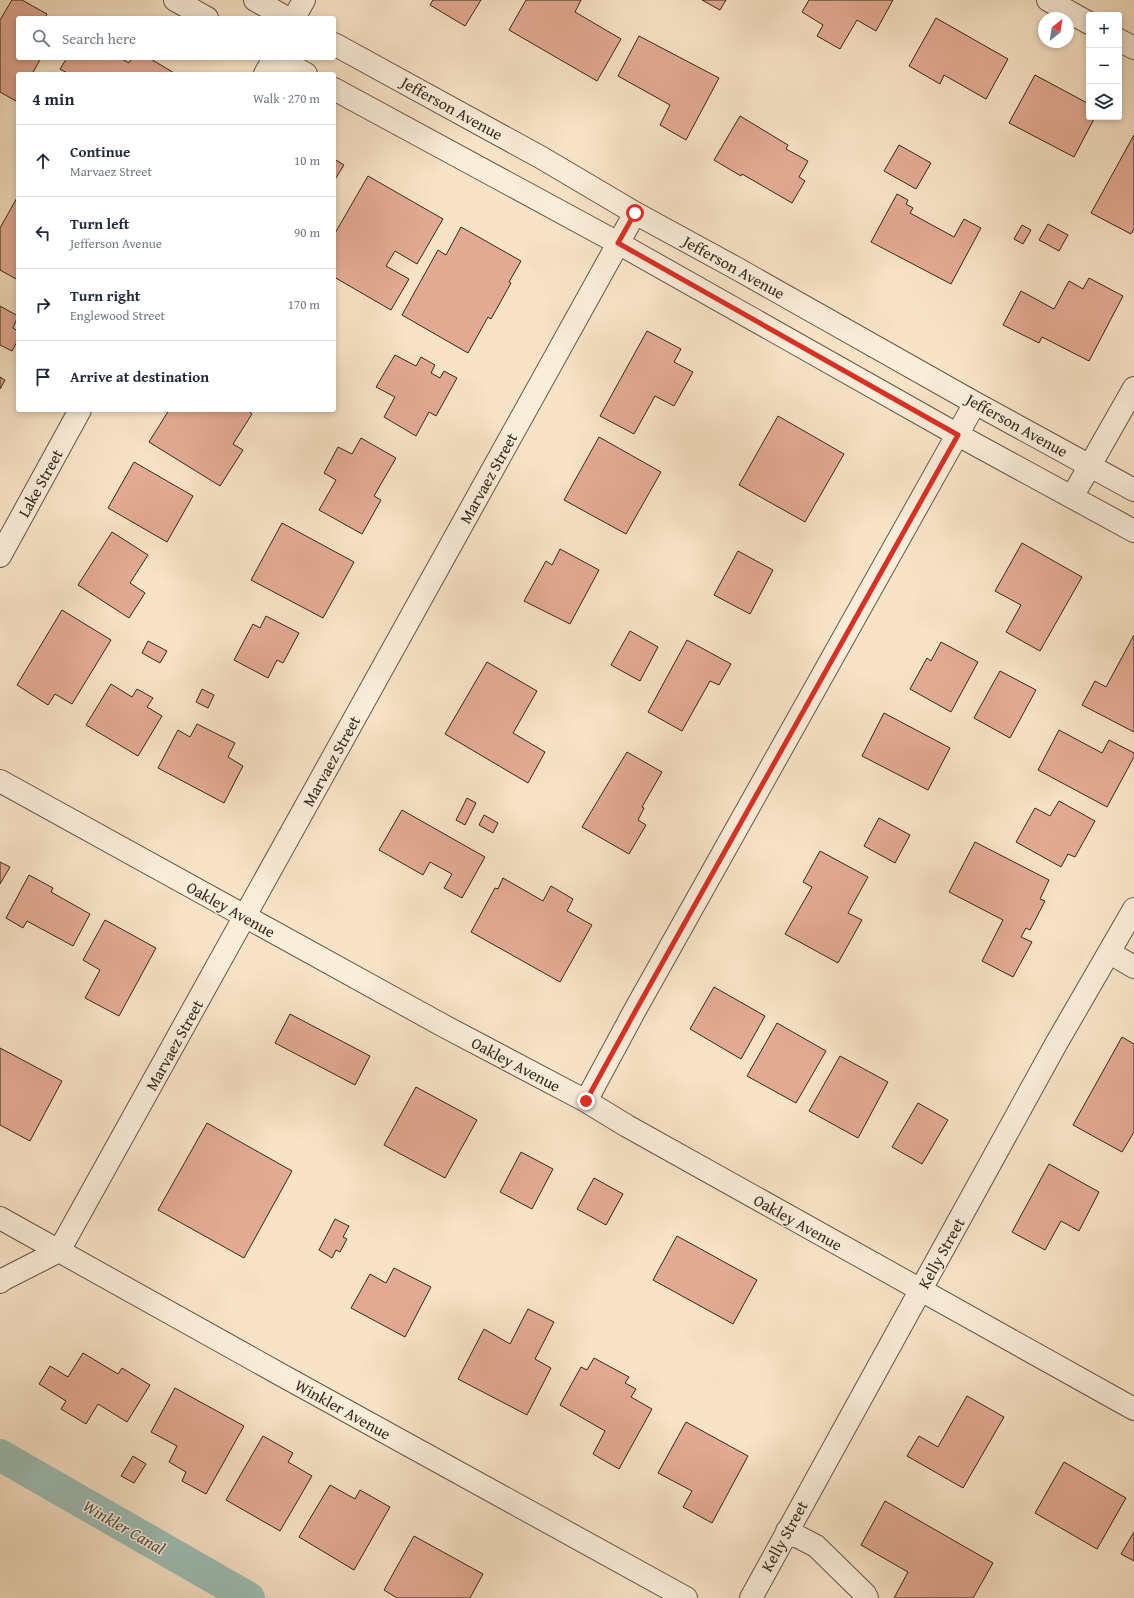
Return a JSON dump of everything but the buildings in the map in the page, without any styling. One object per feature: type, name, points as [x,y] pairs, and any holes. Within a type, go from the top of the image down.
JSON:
[{"type":"street","points":[[175,0],[203,16]]},
{"type":"street","points":[[255,0],[283,16]]},
{"type":"street","points":[[295,16],[304,0]]},
{"type":"street","points":[[1048,0],[1086,21]]},
{"type":"street","points":[[1122,42],[1134,48]]},
{"type":"street","name":"Jefferson Avenue","points":[[336,45],[542,158],[635,213],[734,266],[975,403],[1134,490]]},
{"type":"street","points":[[266,72],[274,60]]},
{"type":"street","points":[[279,60],[302,72]]},
{"type":"street","points":[[336,90],[618,243],[958,435],[1134,532]]},
{"type":"street","name":"Marvaez Street","points":[[59,1251],[635,213]]},
{"type":"street","points":[[1072,497],[1134,388]]},
{"type":"street","points":[[586,1101],[639,1003],[975,403]]},
{"type":"street","name":"Lake Street","points":[[0,556],[79,412]]},
{"type":"street","name":"Oakley Avenue","points":[[0,781],[442,1025],[586,1101],[627,1126],[1134,1409]]},
{"type":"street","name":"Kelly Street","points":[[751,1598],[1056,1044],[1110,953],[1134,909]]},
{"type":"street","points":[[1110,953],[1134,967]]},
{"type":"street","name":"Winkler Avenue","points":[[0,1218],[278,1374],[686,1598]]},
{"type":"street","points":[[0,1282],[59,1251]]},
{"type":"street","points":[[787,1531],[816,1546],[855,1583],[867,1598]]},
{"type":"waterway","name":"Winkler Canal","points":[[0,1455],[249,1598]]},
{"type":"route","points":[[586,1101],[958,435],[618,243],[635,213]]}]
